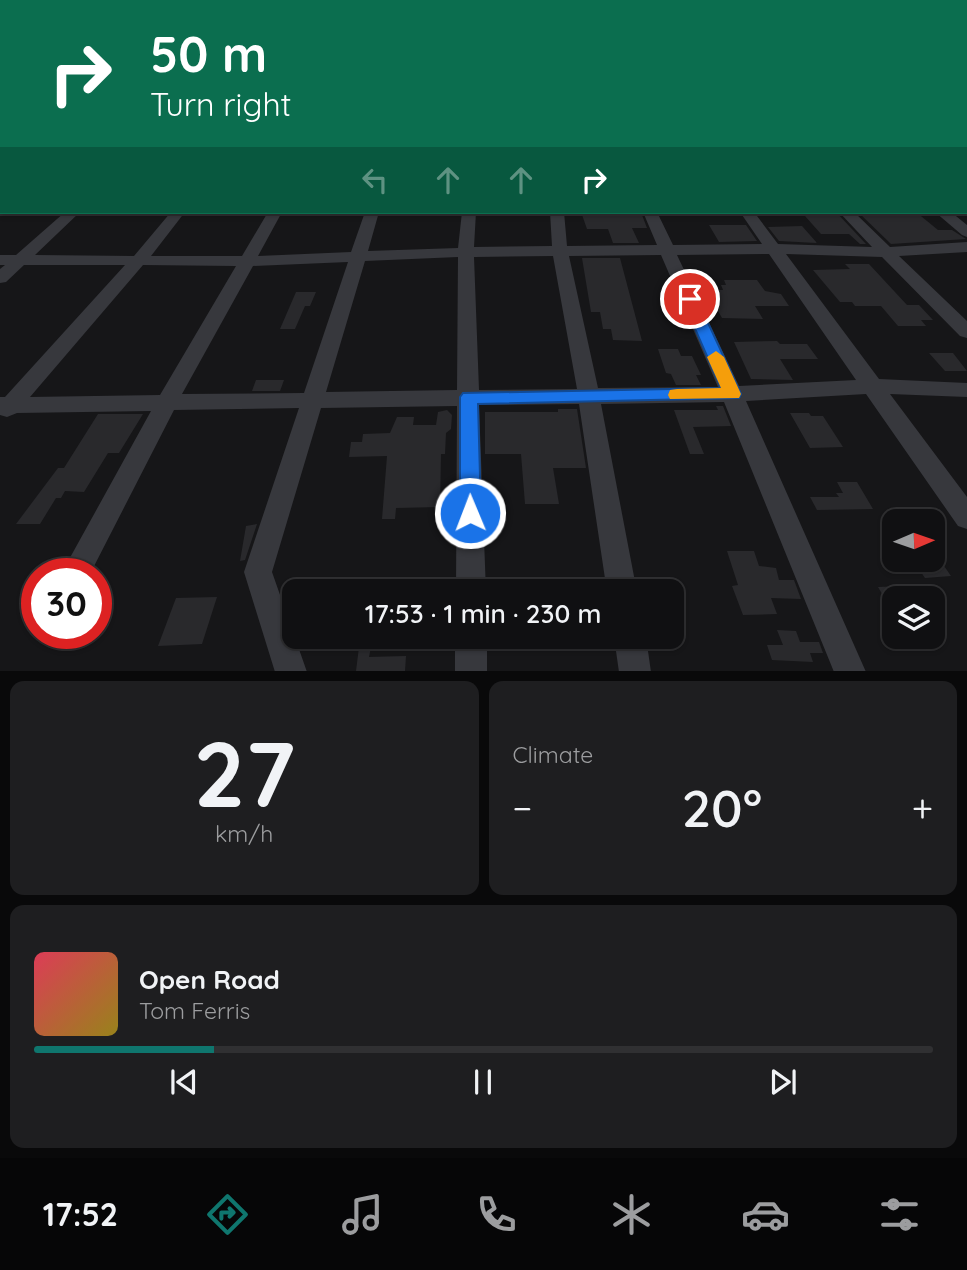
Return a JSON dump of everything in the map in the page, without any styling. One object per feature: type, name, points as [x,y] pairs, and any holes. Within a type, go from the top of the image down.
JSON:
[{"type":"street","points":[[0,278],[71,214]]},
{"type":"street","points":[[4,409],[139,260],[176,214]]},
{"type":"street","points":[[84,558],[167,402],[274,214]]},
{"type":"street","points":[[291,671],[258,572],[371,214]]},
{"type":"street","points":[[469,214],[466,251],[471,579]]},
{"type":"street","points":[[557,214],[560,251],[589,396],[620,579]]},
{"type":"street","points":[[651,214],[732,394],[850,671]]},
{"type":"street","points":[[748,214],[967,517]]},
{"type":"street","points":[[848,214],[967,332]]},
{"type":"street","points":[[944,214],[967,232]]},
{"type":"street","points":[[0,260],[246,261],[466,251],[773,249],[884,252],[967,247]]},
{"type":"street","points":[[4,409],[311,399],[732,394],[872,387],[967,390]]},
{"type":"street","points":[[471,649],[471,671]]},
{"type":"street","points":[[631,649],[635,671]]},
{"type":"building","points":[[582,214],[642,215],[647,228],[632,228],[639,243],[613,243],[608,229],[587,229]]},
{"type":"building","points":[[821,214],[838,214],[866,244],[860,244],[849,234],[821,234],[805,216],[823,216]]},
{"type":"building","points":[[860,214],[918,214],[938,230],[952,230],[966,239],[891,244]]},
{"type":"building","points":[[709,225],[746,225],[757,241],[719,242]]},
{"type":"building","points":[[802,226],[817,243],[779,241],[768,227]]},
{"type":"building","points":[[582,258],[620,258],[642,341],[613,340],[611,329],[603,329],[600,312],[591,312]]},
{"type":"building","points":[[845,264],[869,264],[907,305],[919,305],[933,320],[921,320],[926,326],[898,326],[881,306],[855,306],[852,302],[840,302],[813,270],[850,269]]},
{"type":"building","points":[[724,280],[757,280],[765,291],[781,294],[789,306],[755,306],[763,319],[722,318],[706,290],[723,290],[721,285],[726,285]]},
{"type":"building","points":[[296,292],[316,292],[310,306],[305,306],[295,329],[280,329]]},
{"type":"building","points":[[777,341],[780,344],[807,344],[818,359],[780,359],[793,380],[751,379],[734,342]]},
{"type":"building","points":[[658,349],[678,349],[681,356],[692,356],[701,375],[696,375],[701,385],[676,385],[671,374],[666,373]]},
{"type":"building","points":[[929,353],[953,353],[967,371],[945,371]]},
{"type":"building","points":[[256,380],[284,380],[280,391],[252,391]]},
{"type":"building","points":[[716,406],[723,406],[731,426],[693,427],[704,454],[690,454],[674,410],[718,410]]},
{"type":"building","points":[[558,409],[577,409],[586,468],[553,468],[559,504],[525,504],[521,454],[485,454],[485,412],[558,412]]},
{"type":"building","points":[[447,410],[452,415],[451,429],[446,433],[445,454],[441,454],[440,507],[396,508],[395,519],[382,519],[387,456],[349,457],[351,442],[362,442],[363,434],[390,433],[397,417],[414,417],[413,425],[436,425],[438,412]]},
{"type":"building","points":[[790,413],[823,416],[843,447],[810,448]]},
{"type":"building","points":[[98,414],[143,414],[119,453],[108,453],[84,492],[65,491],[61,498],[56,498],[40,524],[16,524],[58,468],[64,468]]},
{"type":"building","points":[[837,482],[857,482],[873,509],[817,510],[810,497],[839,497],[836,493],[843,493]]},
{"type":"building","points":[[257,524],[245,560],[240,561],[246,526]]},
{"type":"building","points":[[727,551],[754,551],[759,566],[776,568],[779,580],[794,580],[801,599],[771,598],[777,614],[743,615],[732,586],[738,585]]},
{"type":"building","points":[[945,567],[951,576],[925,578],[921,572],[945,572]]},
{"type":"building","points":[[217,597],[202,644],[158,646],[176,598]]},
{"type":"building","points":[[777,630],[796,631],[800,642],[819,642],[823,653],[810,653],[813,662],[772,660],[767,645],[783,645]]},
{"type":"building","points":[[359,649],[371,649],[369,657],[406,656],[405,671],[356,671]]},
{"type":"slow traffic","points":[[677,395],[732,394],[716,357]]},
{"type":"route","points":[[470,513],[469,397],[732,394],[690,299]]}]
